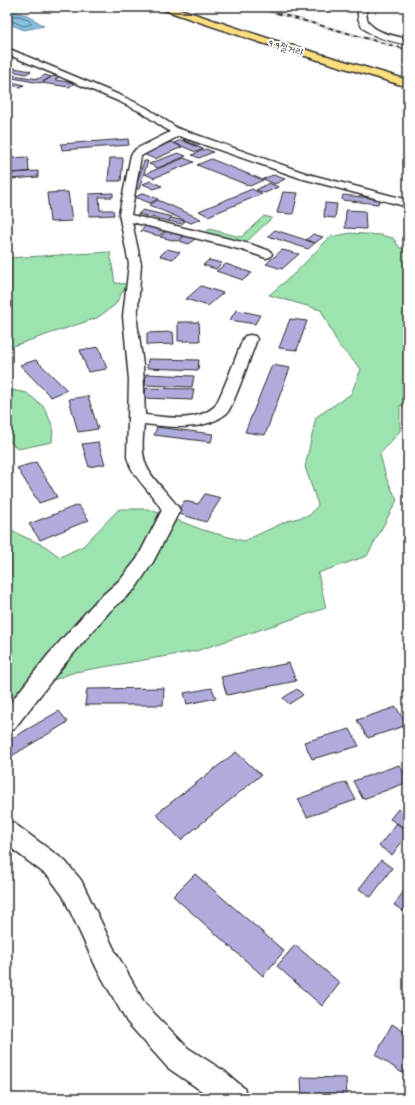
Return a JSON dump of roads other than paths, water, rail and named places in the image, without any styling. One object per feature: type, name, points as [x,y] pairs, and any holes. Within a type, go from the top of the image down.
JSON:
[{"type":"highway","name":"9·9절거리","points":[[164,7],[266,41],[408,84]]},
{"type":"highway","name":"9·9절거리","points":[[183,7],[408,78]]},
{"type":"street","points":[[363,7],[360,13],[360,18],[367,27],[380,34],[408,42]]},
{"type":"street","points":[[7,51],[127,101],[178,132],[304,176],[408,204]]},
{"type":"street","points":[[7,59],[24,59]]},
{"type":"street","points":[[7,723],[55,661],[103,606],[128,584],[144,562],[171,510],[167,502],[137,464],[134,442],[137,419],[135,356],[130,335],[129,320],[136,270],[125,217],[125,206],[136,155],[140,151],[178,132]]},
{"type":"street","points":[[125,217],[270,250],[252,265]]},
{"type":"street","points":[[137,419],[178,423],[195,421],[210,416],[222,409],[250,338]]},
{"type":"street","points":[[7,831],[57,869],[72,888],[106,960],[136,1013],[178,1058],[214,1081],[234,1098]]},
{"type":"water","points":[[14,12],[27,15],[44,26],[24,30],[7,23],[7,13]]},
{"type":"railway","points":[[255,7],[408,50]]}]
